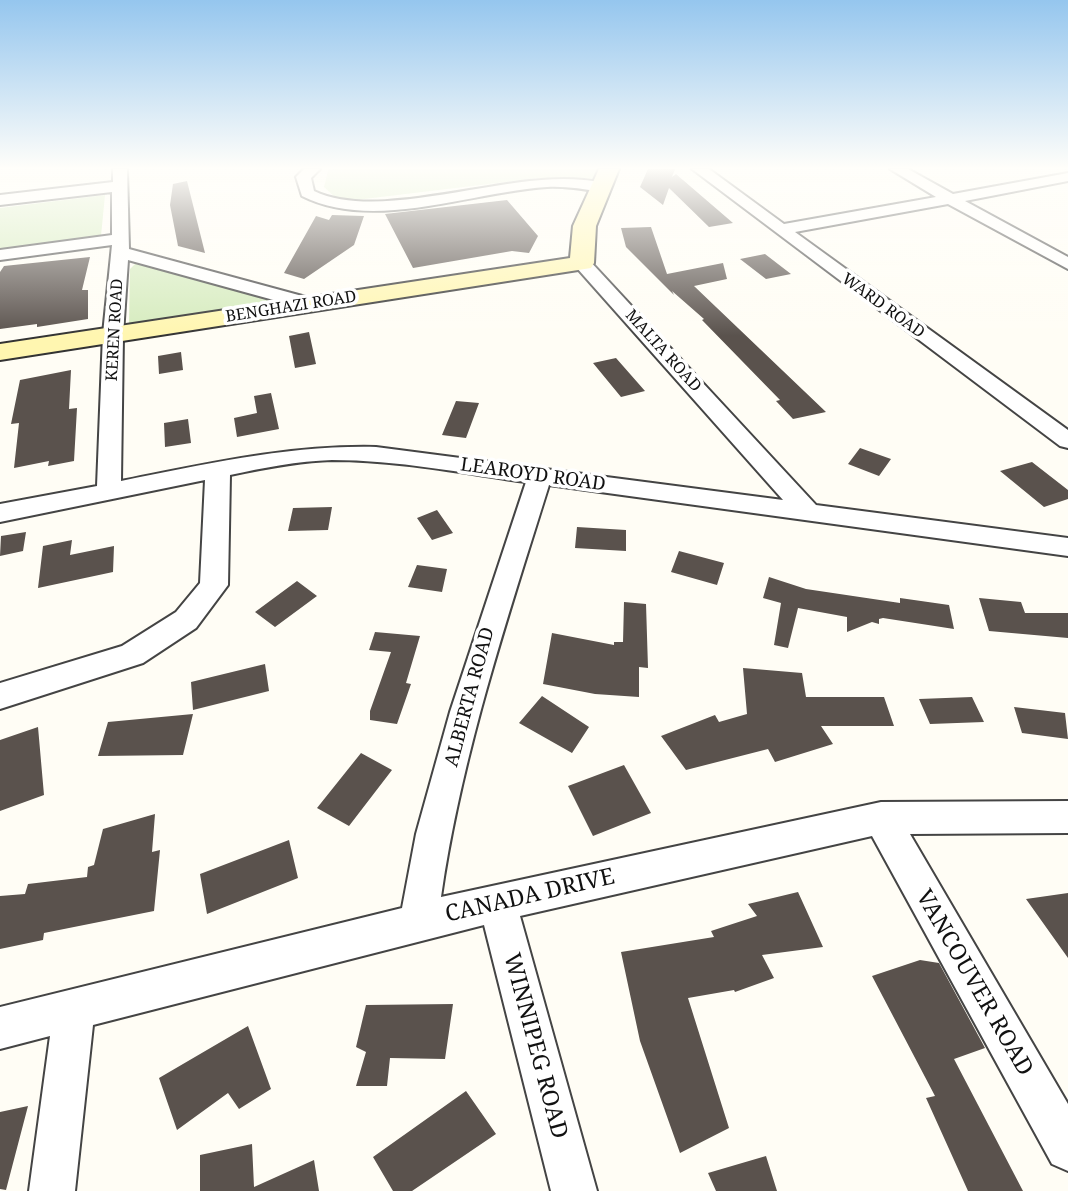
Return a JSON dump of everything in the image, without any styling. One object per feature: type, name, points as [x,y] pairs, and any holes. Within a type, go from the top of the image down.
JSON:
[{"type":"street","name":"KEREN ROAD","points":[[109,491],[113,334],[121,225]]},
{"type":"street","points":[[582,263],[581,234],[585,225]]},
{"type":"street","name":"WARD ROAD","points":[[773,225],[1068,441]]},
{"type":"street","points":[[780,230],[810,225]]},
{"type":"street","points":[[997,225],[1068,264]]},
{"type":"street","points":[[0,255],[119,246],[310,304]]},
{"type":"street","name":"BENGHAZI ROAD","points":[[0,352],[582,263]]},
{"type":"street","name":"MALTA ROAD","points":[[582,263],[810,514]]},
{"type":"street","name":"LEAROYD ROAD","points":[[0,513],[277,458],[329,453],[376,454],[1068,547]]},
{"type":"street","points":[[0,696],[132,655],[186,620],[214,585],[218,469]]},
{"type":"street","name":"ALBERTA ROAD","points":[[419,923],[438,816],[486,636],[540,476]]},
{"type":"street","name":"CANADA DRIVE","points":[[0,1028],[497,902],[881,818],[1068,817]]},
{"type":"street","name":"VANCOUVER ROAD","points":[[881,818],[1068,1148]]},
{"type":"street","name":"WINNIPEG ROAD","points":[[497,902],[574,1191]]},
{"type":"street","points":[[52,1191],[74,1009]]},
{"type":"green space","points":[[0,225],[102,225],[101,236],[0,249]]},
{"type":"green space","points":[[135,264],[284,302],[129,327],[130,269]]},
{"type":"building","points":[[174,225],[198,225],[205,253],[178,246]]},
{"type":"building","points":[[311,225],[361,225],[354,245],[304,279],[284,273]]},
{"type":"building","points":[[390,225],[528,225],[538,236],[529,253],[512,251],[413,268]]},
{"type":"building","points":[[651,227],[667,274],[723,263],[727,279],[694,286],[826,412],[793,419],[776,401],[780,400],[702,320],[704,319],[672,291],[674,295],[626,247],[621,228]]},
{"type":"building","points":[[765,254],[791,274],[766,279],[740,259]]},
{"type":"building","points":[[90,257],[82,290],[88,290],[88,319],[37,327],[37,324],[0,329],[0,272],[4,266]]},
{"type":"building","points":[[309,332],[316,364],[295,368],[289,336]]},
{"type":"building","points":[[181,352],[183,370],[159,374],[158,356]]},
{"type":"building","points":[[616,358],[645,391],[621,397],[593,363]]},
{"type":"building","points":[[71,370],[69,409],[77,408],[74,461],[48,466],[49,461],[14,468],[19,423],[11,424],[20,380]]},
{"type":"building","points":[[271,393],[279,429],[237,437],[234,418],[257,413],[254,396]]},
{"type":"building","points":[[456,401],[479,403],[466,438],[442,435]]},
{"type":"building","points":[[188,419],[191,443],[165,447],[164,423]]},
{"type":"building","points":[[860,448],[891,459],[879,476],[848,464]]},
{"type":"building","points":[[1032,462],[1068,490],[1068,499],[1044,507],[1000,471]]},
{"type":"building","points":[[332,507],[328,530],[288,531],[293,508]]},
{"type":"building","points":[[437,510],[453,533],[432,540],[417,518]]},
{"type":"building","points":[[577,527],[626,530],[626,551],[575,548]]},
{"type":"building","points":[[26,532],[23,551],[0,556],[1,536]]},
{"type":"building","points":[[72,540],[70,555],[114,546],[113,572],[38,588],[43,546]]},
{"type":"building","points":[[679,551],[724,563],[717,585],[671,572]]},
{"type":"building","points":[[417,565],[447,569],[442,592],[408,587]]},
{"type":"building","points":[[769,577],[806,589],[900,603],[900,598],[949,605],[954,629],[883,618],[879,619],[879,624],[872,622],[847,632],[847,617],[798,608],[788,648],[774,645],[781,603],[763,598]]},
{"type":"building","points":[[297,581],[317,596],[275,627],[255,612]]},
{"type":"building","points":[[979,598],[1021,602],[1025,613],[1068,613],[1068,638],[989,631]]},
{"type":"building","points":[[624,602],[646,604],[648,668],[639,667],[639,697],[595,694],[543,684],[552,633],[614,645],[614,642],[623,642]]},
{"type":"building","points":[[375,632],[420,636],[406,683],[411,684],[397,724],[370,720],[370,711],[391,652],[369,650]]},
{"type":"building","points":[[265,664],[269,691],[193,710],[191,682]]},
{"type":"building","points":[[743,668],[802,673],[806,697],[884,697],[894,726],[821,726],[833,744],[775,762],[768,749],[686,770],[661,736],[715,715],[719,722],[747,714]]},
{"type":"building","points":[[542,696],[589,727],[572,753],[519,723]]},
{"type":"building","points":[[972,697],[984,722],[930,724],[919,699]]},
{"type":"building","points":[[1014,707],[1065,713],[1068,739],[1022,733]]},
{"type":"building","points":[[193,714],[183,755],[98,756],[108,722]]},
{"type":"building","points":[[38,727],[44,795],[0,811],[0,740]]},
{"type":"building","points":[[361,753],[392,770],[349,826],[317,808]]},
{"type":"building","points":[[624,765],[651,813],[593,836],[568,786]]},
{"type":"building","points":[[155,814],[152,852],[160,850],[154,911],[44,933],[43,940],[0,949],[0,896],[25,894],[28,884],[87,877],[88,867],[94,865],[103,829]]},
{"type":"building","points":[[289,840],[298,878],[207,914],[200,874]]},
{"type":"building","points":[[798,892],[823,947],[762,955],[774,978],[735,992],[734,990],[688,998],[729,1128],[680,1153],[640,1041],[621,952],[714,937],[711,931],[757,916],[748,904]]},
{"type":"building","points":[[1068,893],[1068,958],[1026,899]]},
{"type":"building","points":[[920,960],[939,963],[985,1048],[954,1059],[1023,1191],[968,1191],[926,1098],[935,1096],[872,976]]},
{"type":"building","points":[[453,1004],[445,1059],[390,1058],[387,1086],[356,1086],[366,1052],[356,1047],[366,1005]]},
{"type":"building","points":[[248,1026],[271,1089],[239,1109],[228,1093],[177,1130],[159,1078]]},
{"type":"building","points":[[466,1091],[496,1134],[412,1191],[393,1191],[373,1157]]},
{"type":"building","points":[[28,1106],[6,1190],[0,1189],[0,1112]]},
{"type":"building","points":[[252,1144],[254,1187],[314,1160],[319,1191],[200,1191],[200,1155]]},
{"type":"building","points":[[766,1156],[777,1191],[716,1191],[708,1173]]}]
